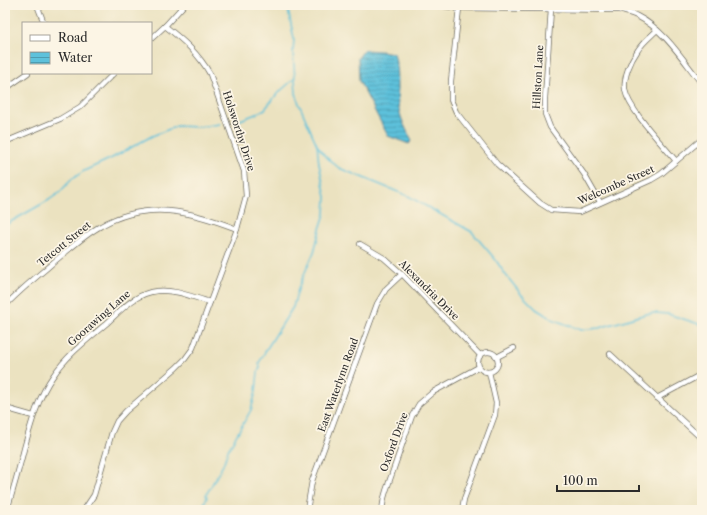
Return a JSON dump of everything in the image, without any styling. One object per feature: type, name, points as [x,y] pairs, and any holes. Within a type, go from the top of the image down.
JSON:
[{"type":"street","points":[[37,5],[44,22]]},
{"type":"street","points":[[152,38],[184,5]]},
{"type":"street","points":[[436,5],[458,8],[550,9],[601,7],[636,15],[657,30],[702,84]]},
{"type":"street","name":"Welcombe Street","points":[[458,8],[451,81],[451,100],[456,112],[497,164],[540,203],[551,210],[580,212],[650,180],[661,174],[702,139]]},
{"type":"street","name":"Hillston Lane","points":[[550,9],[545,114],[550,127],[584,174],[600,202]]},
{"type":"street","name":"Holsworthy Drive","points":[[84,510],[94,496],[112,432],[117,421],[126,411],[185,359],[193,348],[237,228],[246,196],[244,171],[218,93],[210,74],[204,62],[185,42],[165,26]]},
{"type":"street","points":[[657,30],[638,48],[626,74],[625,89],[633,109],[676,161]]},
{"type":"street","points":[[5,89],[27,74]]},
{"type":"street","points":[[5,142],[60,119],[80,107],[113,74]]},
{"type":"street","name":"Tetcott Street","points":[[5,306],[88,234],[122,216],[146,211],[173,210],[200,216],[237,228]]},
{"type":"street","name":"Alexandria Drive","points":[[360,244],[384,258],[402,274],[480,355]]},
{"type":"street","name":"East Waterlynn Road","points":[[307,510],[312,481],[377,304],[386,289],[402,274]]},
{"type":"street","name":"Goorawing Lane","points":[[7,510],[33,416],[47,384],[63,364],[138,296],[149,292],[172,291],[210,302]]},
{"type":"street","points":[[497,357],[514,348]]},
{"type":"street","points":[[489,352],[497,357],[498,364],[494,370],[489,372],[484,371],[479,367],[478,361],[480,355],[483,353],[489,352]]},
{"type":"street","points":[[610,354],[702,439]]},
{"type":"street","name":"Oxford Drive","points":[[382,510],[386,491],[412,416],[419,404],[433,392],[479,367]]},
{"type":"street","points":[[462,510],[464,499],[495,415],[496,403],[489,372]]},
{"type":"street","points":[[657,398],[702,374]]},
{"type":"street","points":[[5,408],[33,416]]},
{"type":"water","points":[[364,50],[394,53],[399,109],[404,125],[412,141],[409,144],[388,136],[359,81],[358,58]]},
{"type":"waterway","points":[[201,510],[207,497],[206,495],[223,465],[228,450],[251,410],[256,391],[260,367],[259,363],[293,307],[299,286],[314,252],[325,214],[326,197],[319,164],[317,145],[299,104],[296,93],[293,52],[294,39],[287,5]]},
{"type":"waterway","points":[[235,122],[265,109],[277,94],[295,78]]},
{"type":"waterway","points":[[5,225],[49,200],[59,193],[72,179],[84,171],[112,158],[152,136],[177,126],[198,127],[220,124]]},
{"type":"waterway","points":[[317,145],[325,156],[339,168],[408,196],[472,232],[495,259],[521,294],[536,309],[552,319],[581,330],[599,328],[646,314],[655,313],[668,314],[702,325]]}]
